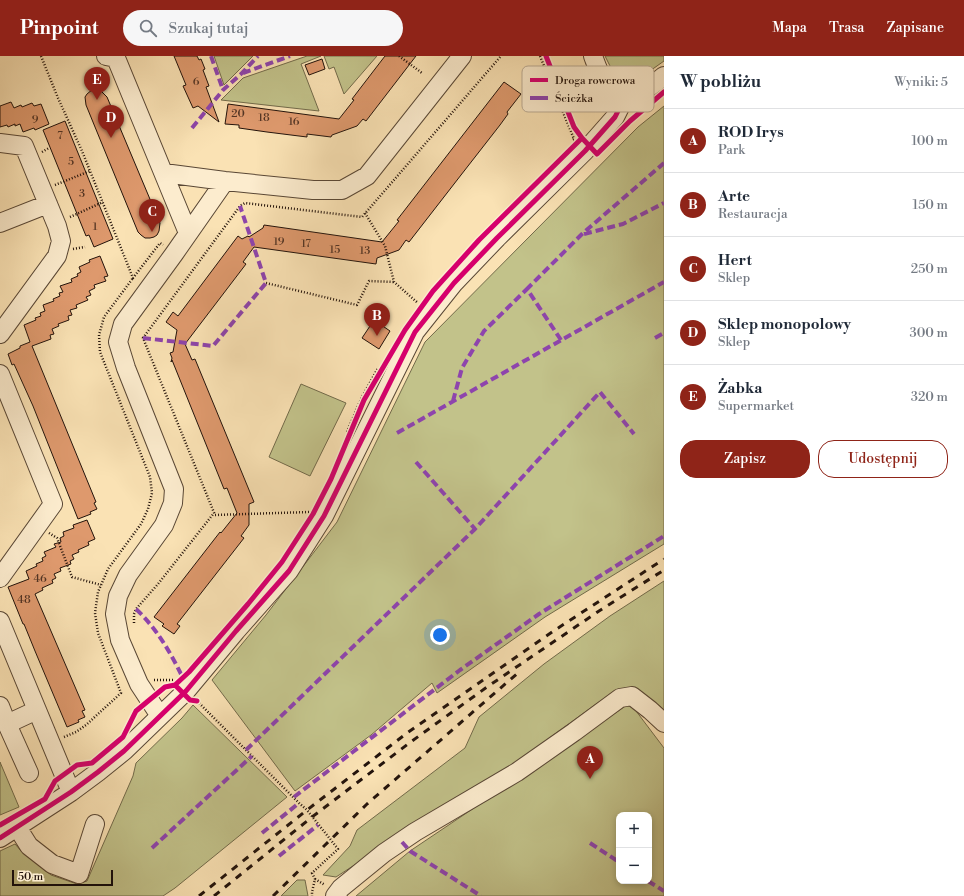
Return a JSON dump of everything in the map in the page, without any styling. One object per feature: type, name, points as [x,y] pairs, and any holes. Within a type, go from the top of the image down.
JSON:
[{"type":"street","points":[[106,56],[116,58],[188,233]]},
{"type":"street","points":[[164,173],[313,190],[342,190],[367,176],[462,56]]},
{"type":"street","points":[[593,56],[597,66]]},
{"type":"street","points":[[654,84],[664,76]]},
{"type":"street","points":[[0,838],[71,792],[124,751],[160,716],[182,689],[289,571],[324,516],[415,332],[454,283],[497,238],[583,142],[615,117],[618,112]]},
{"type":"street","points":[[0,143],[24,146],[66,245],[0,334]]},
{"type":"street","points":[[160,716],[140,684],[122,646],[115,614],[118,596],[128,575],[164,524],[173,502],[174,489],[126,368],[118,342],[123,324],[174,254],[224,181]]},
{"type":"street","points":[[0,223],[48,204]]},
{"type":"street","points":[[0,374],[53,504],[0,578]]},
{"type":"street","points":[[0,621],[71,792]]},
{"type":"street","points":[[335,896],[341,888],[384,853],[415,832],[517,772],[620,698],[632,696],[664,723]]},
{"type":"street","points":[[0,706],[29,773]]},
{"type":"street","points":[[7,724],[37,710]]},
{"type":"street","points":[[16,827],[29,846],[52,864],[78,874],[95,824]]},
{"type":"path","points":[[41,56],[90,171],[133,278]]},
{"type":"path","points":[[399,56],[422,73]]},
{"type":"path","points":[[311,513],[215,515],[143,338],[240,206],[245,203],[362,216],[501,56]]},
{"type":"path","points":[[540,56],[545,66]]},
{"type":"path","points":[[546,56],[549,66]]},
{"type":"path","points":[[565,112],[574,139],[568,144]]},
{"type":"path","points":[[567,112],[583,142]]},
{"type":"path","points":[[61,182],[90,171]]},
{"type":"path","points":[[74,215],[102,202]]},
{"type":"path","points":[[365,213],[385,246],[394,282],[418,304],[424,300]]},
{"type":"path","points":[[63,738],[86,725],[121,693],[98,634],[95,613],[98,592],[108,570],[141,524],[148,509],[152,493],[150,477],[100,352],[99,334],[104,317],[160,243],[174,254]]},
{"type":"path","points":[[66,245],[85,247]]},
{"type":"path","points":[[266,283],[357,305],[369,281],[394,282]]},
{"type":"path","points":[[421,308],[424,300]]},
{"type":"path","points":[[348,435],[381,367]]},
{"type":"path","points":[[307,519],[311,513],[312,506]]},
{"type":"path","points":[[133,628],[134,614],[136,610],[214,513]]},
{"type":"path","points":[[46,532],[56,538],[72,577],[101,584]]},
{"type":"path","points":[[151,675],[153,680],[182,689],[307,810],[338,849],[312,874],[315,879],[312,896]]},
{"type":"green space","points":[[214,56],[253,56],[224,85]]},
{"type":"green space","points":[[307,56],[321,56],[301,64],[319,111],[221,100],[243,78]]},
{"type":"green space","points":[[324,56],[377,56],[344,94],[334,67],[329,69]]},
{"type":"green space","points":[[605,56],[664,56],[664,61],[654,68],[654,66],[610,66]]},
{"type":"green space","points":[[664,106],[664,544],[545,617],[437,693],[432,683],[371,735],[295,791],[212,680],[266,615],[337,522],[425,342],[638,127]]},
{"type":"green space","points":[[301,384],[346,403],[310,476],[269,457]]},
{"type":"green space","points":[[664,581],[664,711],[661,707],[637,689],[619,689],[496,777],[408,826],[336,877],[323,875],[350,846],[357,830],[465,748],[479,717],[544,664],[610,616]]},
{"type":"green space","points":[[630,703],[664,748],[664,896],[356,896],[410,851]]},
{"type":"green space","points":[[193,705],[287,797],[175,888],[163,896],[0,896],[0,851],[15,844],[22,852],[51,875],[77,884],[87,881],[133,776],[136,763],[182,718]]},
{"type":"green space","points":[[0,762],[19,807],[0,815]]},
{"type":"green space","points":[[297,880],[305,880],[308,896],[281,896]]},
{"type":"building","points":[[174,56],[197,56],[199,60],[201,59],[205,69],[203,70],[209,86],[206,87],[219,122],[198,106],[193,108],[183,86],[186,85]]},
{"type":"building","points":[[385,56],[416,56],[366,121],[363,119],[357,126],[332,135],[331,137],[307,134],[307,137],[239,128],[239,125],[225,124],[228,104],[339,119],[354,100],[352,99]]},
{"type":"building","points":[[322,59],[325,69],[309,75],[305,65]]},
{"type":"building","points":[[504,82],[521,94],[507,112],[508,114],[500,125],[409,242],[406,240],[399,250],[377,258],[376,264],[254,247],[243,262],[246,264],[185,344],[192,360],[195,359],[254,502],[249,504],[249,525],[241,536],[244,538],[177,624],[180,626],[174,634],[162,626],[164,624],[154,617],[220,532],[221,533],[237,513],[227,488],[224,489],[172,360],[171,362],[172,358],[170,353],[173,352],[177,330],[166,322],[173,312],[178,316],[238,236],[242,239],[248,236],[249,237],[263,228],[264,225],[382,242],[399,221],[397,220]]},
{"type":"building","points":[[93,89],[101,91],[107,97],[160,223],[159,231],[154,237],[145,238],[138,232],[86,105],[85,97]]},
{"type":"building","points":[[11,102],[14,108],[32,103],[34,106],[41,104],[49,124],[35,130],[34,128],[23,132],[20,124],[15,126],[15,124],[8,127],[7,125],[0,127],[0,106]]},
{"type":"building","points":[[65,121],[113,239],[94,247],[89,235],[86,236],[43,130]]},
{"type":"building","points":[[100,256],[108,276],[104,277],[106,281],[94,285],[95,288],[89,291],[91,295],[86,297],[88,300],[76,305],[77,308],[70,310],[72,315],[68,316],[69,320],[58,324],[59,326],[52,329],[54,334],[50,335],[51,339],[32,346],[96,502],[94,503],[97,509],[90,512],[91,514],[78,519],[33,406],[8,354],[20,348],[20,346],[30,342],[24,325],[41,316],[40,313],[45,311],[43,305],[54,301],[53,299],[60,296],[59,293],[63,292],[60,286],[72,282],[71,279],[78,276],[77,274],[81,272],[79,267],[90,262],[89,260]]},
{"type":"building","points":[[374,320],[390,331],[379,349],[362,338]]},
{"type":"building","points":[[87,520],[95,539],[88,542],[89,545],[78,550],[79,552],[72,555],[74,559],[70,561],[71,564],[60,568],[61,571],[54,574],[56,578],[52,580],[53,583],[42,588],[43,590],[35,594],[85,710],[82,711],[85,717],[78,720],[79,722],[67,727],[8,587],[29,579],[26,571],[37,566],[36,564],[43,561],[42,558],[46,556],[44,552],[56,547],[54,544],[61,542],[60,538],[64,536],[63,532],[74,528],[73,525]]},
{"type":"railway","points":[[199,896],[407,733],[555,630],[664,559]]},
{"type":"railway","points":[[214,896],[312,817],[412,741],[487,687],[599,611],[664,570]]},
{"type":"railway","points":[[273,896],[367,804],[519,672]]},
{"type":"marked path","points":[[211,56],[223,90]]},
{"type":"marked path","points":[[192,128],[223,90],[258,56]]},
{"type":"marked path","points":[[243,73],[290,56]]},
{"type":"marked path","points":[[561,340],[527,289],[582,234],[664,163]]},
{"type":"marked path","points":[[584,234],[623,224],[664,203]]},
{"type":"marked path","points":[[143,338],[213,346],[266,283],[240,206]]},
{"type":"marked path","points":[[397,433],[664,282]]},
{"type":"marked path","points":[[453,401],[462,368],[484,331],[527,289]]},
{"type":"marked path","points":[[655,338],[664,333]]},
{"type":"marked path","points":[[246,750],[475,529],[600,392],[634,434]]},
{"type":"marked path","points":[[416,462],[475,529]]},
{"type":"marked path","points":[[294,797],[460,670],[539,614],[664,536]]},
{"type":"marked path","points":[[136,609],[162,640],[181,674]]},
{"type":"marked path","points":[[152,848],[252,756]]},
{"type":"marked path","points":[[262,833],[299,803]]},
{"type":"marked path","points":[[279,856],[318,825]]},
{"type":"marked path","points":[[402,842],[410,851],[481,896]]},
{"type":"marked path","points":[[590,843],[616,860]]},
{"type":"marked path","points":[[652,884],[664,891]]},
{"type":"cycle path","points":[[546,56],[550,66]]},
{"type":"cycle path","points":[[654,101],[664,92]]},
{"type":"cycle path","points":[[568,112],[574,127],[582,138]]},
{"type":"cycle path","points":[[0,838],[71,792],[124,751],[186,691],[289,571],[324,516],[415,332],[454,283],[585,151],[615,117],[618,112]]},
{"type":"cycle path","points":[[175,685],[189,672],[282,562],[313,514],[331,479],[364,400],[405,330],[433,291],[479,240],[582,138],[597,154],[641,112]]},
{"type":"cycle path","points":[[0,825],[45,799],[55,781],[77,765],[92,763],[123,737],[136,711],[165,687],[175,685],[190,700],[197,701]]},
{"type":"place","name":"Żabka","points":[[97,100]]},
{"type":"place","name":"Sklep monopolowy","points":[[111,138]]},
{"type":"place","name":"Hert","points":[[152,232]]},
{"type":"place","name":"Arte","points":[[377,336]]},
{"type":"place","name":"ROD Irys","points":[[590,779]]}]
